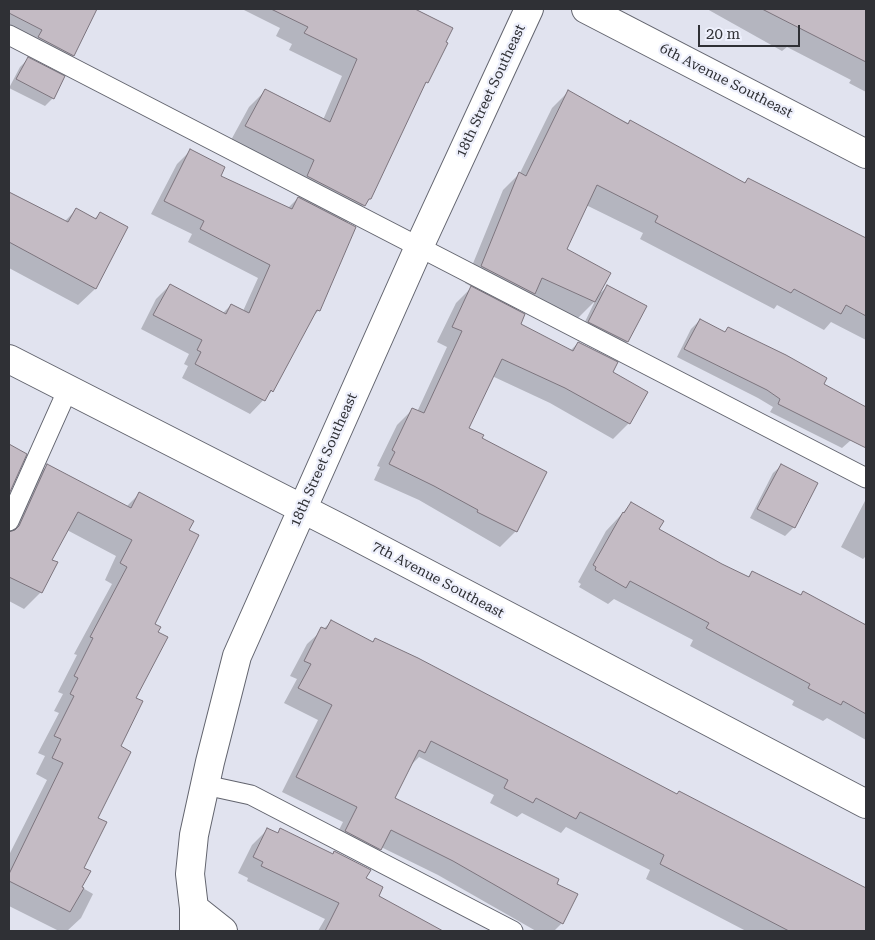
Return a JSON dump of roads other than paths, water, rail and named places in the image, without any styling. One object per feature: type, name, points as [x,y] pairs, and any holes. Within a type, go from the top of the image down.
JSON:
[{"type":"street","name":"18th Street Southeast","points":[[194,920],[190,874],[194,835],[237,656],[419,247],[529,9]]},
{"type":"street","name":"6th Avenue Southeast","points":[[586,9],[866,154]]},
{"type":"street","name":"7th Avenue Southeast","points":[[9,359],[302,509],[866,804]]},
{"type":"street","points":[[194,920],[223,931]]},
{"type":"lane","points":[[9,35],[866,478]]},
{"type":"lane","points":[[9,520],[68,389]]},
{"type":"lane","points":[[205,785],[251,795],[513,931]]}]
